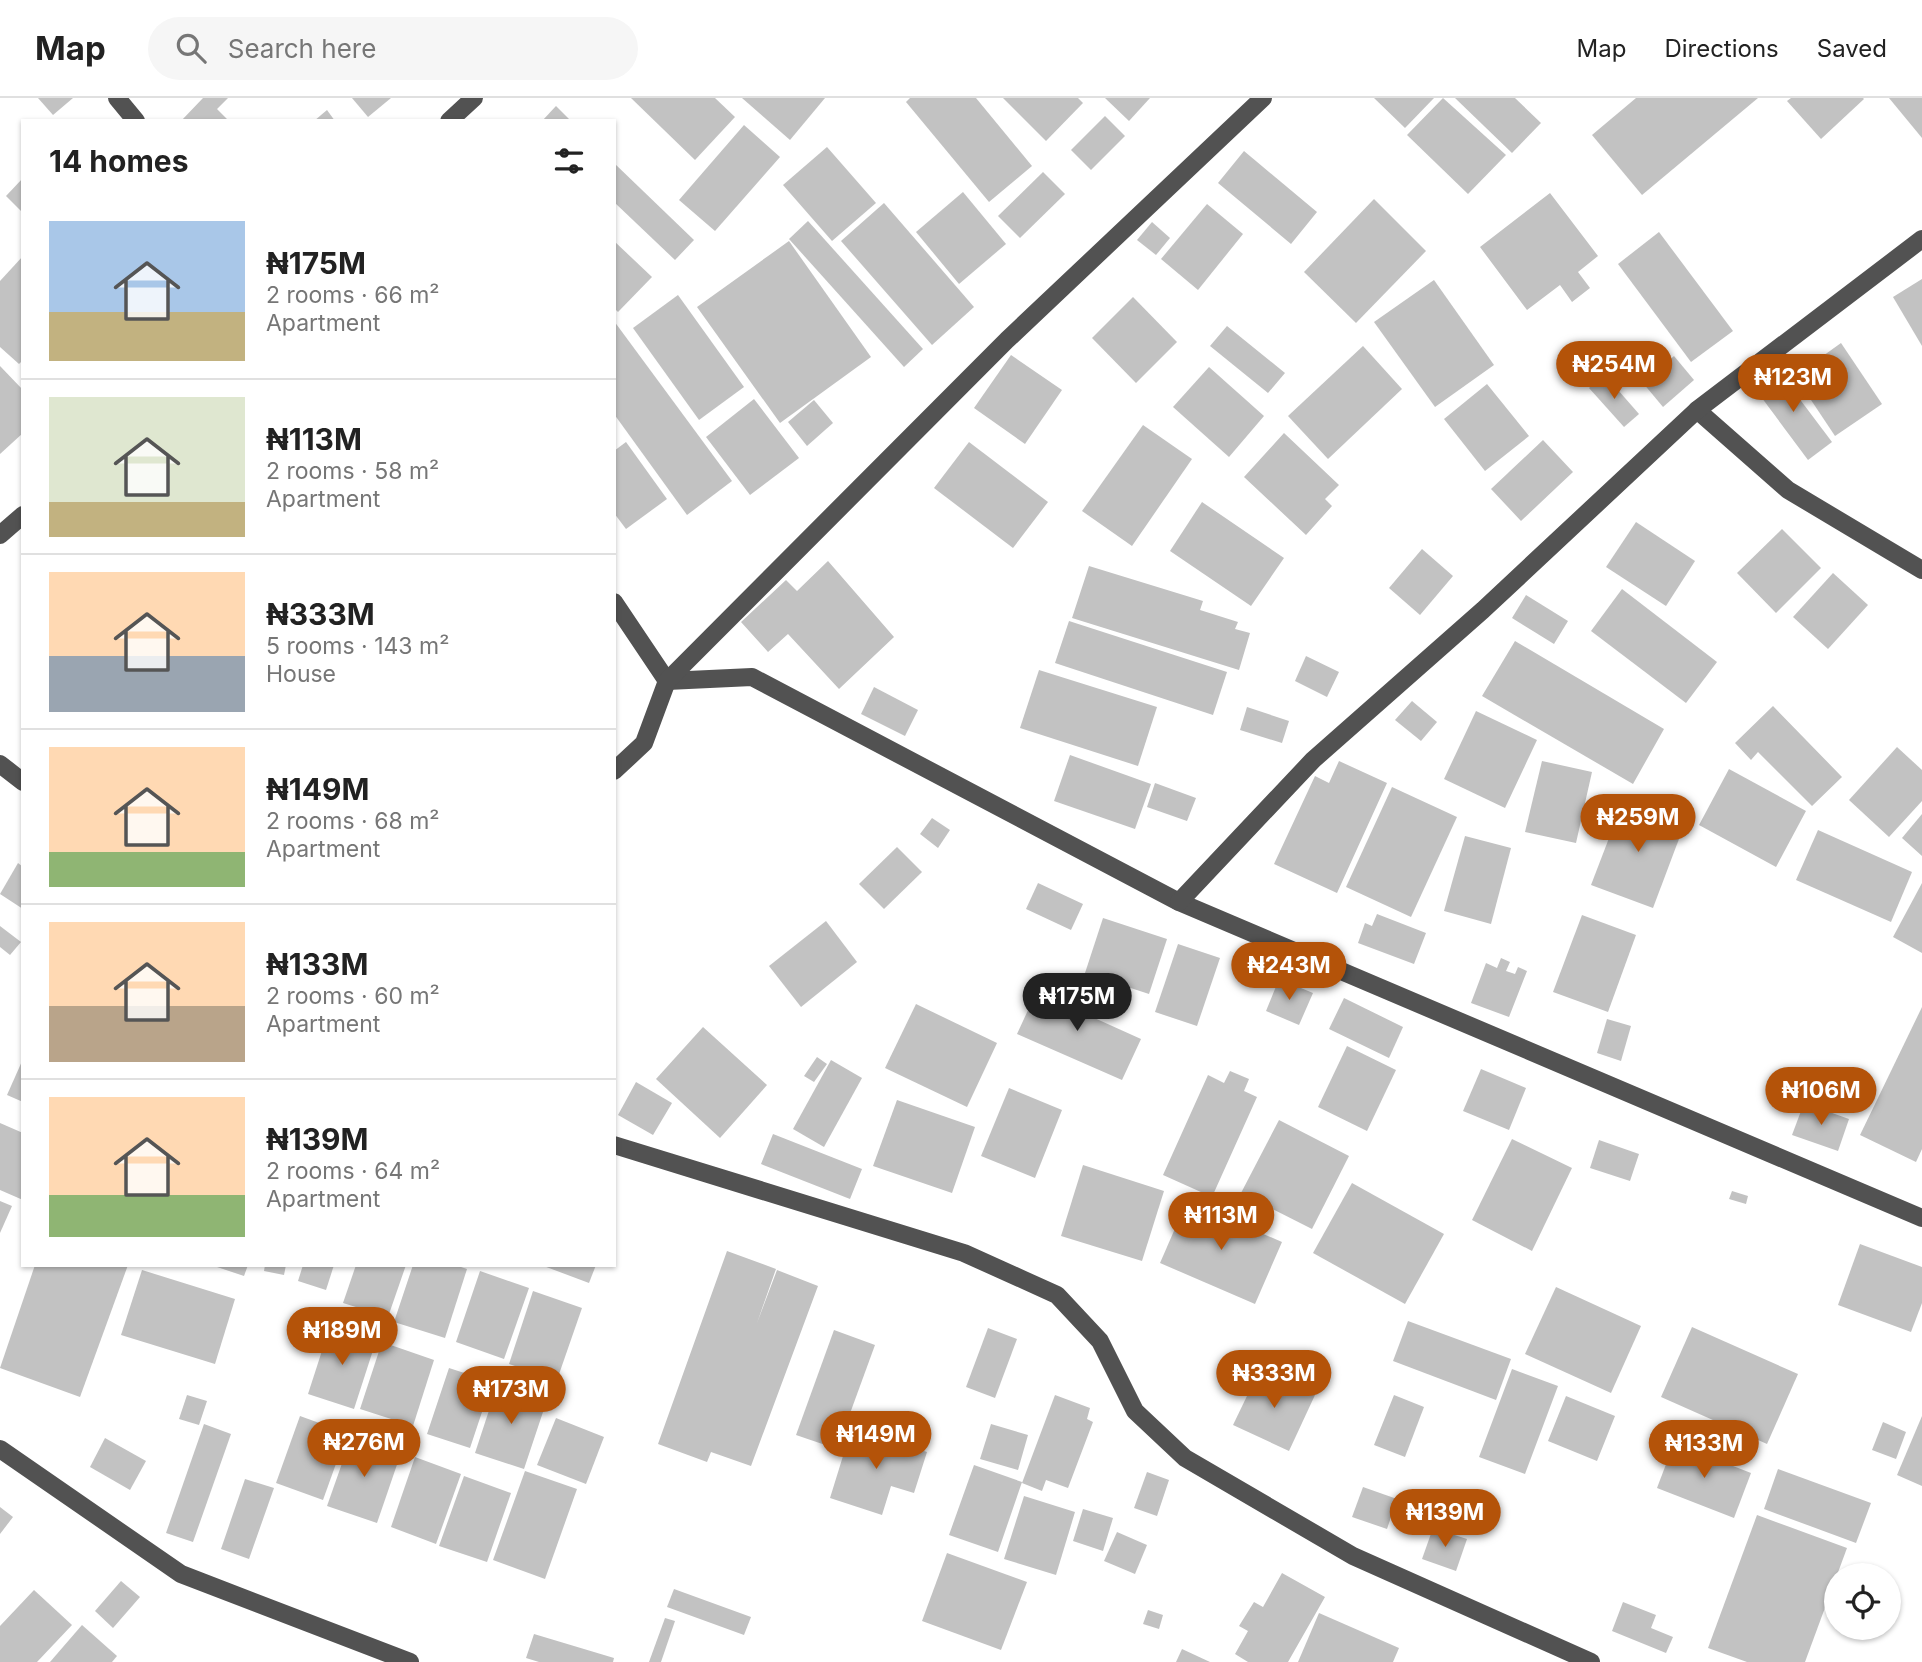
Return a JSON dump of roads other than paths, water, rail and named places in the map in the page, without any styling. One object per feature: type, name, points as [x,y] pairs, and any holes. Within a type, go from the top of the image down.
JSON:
[{"type":"street","points":[[117,98],[134,119]]},
{"type":"street","points":[[451,119],[474,98]]},
{"type":"street","points":[[616,769],[644,743],[667,681],[1007,340],[1263,98]]},
{"type":"street","points":[[1179,902],[1313,760],[1483,610],[1697,410],[1922,239]]},
{"type":"street","points":[[1697,410],[1788,490],[1922,570]]},
{"type":"street","points":[[0,536],[21,517]]},
{"type":"street","points":[[616,605],[667,681]]},
{"type":"street","points":[[667,681],[752,677],[1179,902],[1922,1218]]},
{"type":"street","points":[[0,764],[21,780]]},
{"type":"street","points":[[616,1146],[964,1253],[1057,1295],[1100,1342],[1135,1410],[1185,1458],[1353,1556],[1591,1662]]},
{"type":"street","points":[[0,1448],[181,1574],[410,1662]]}]
